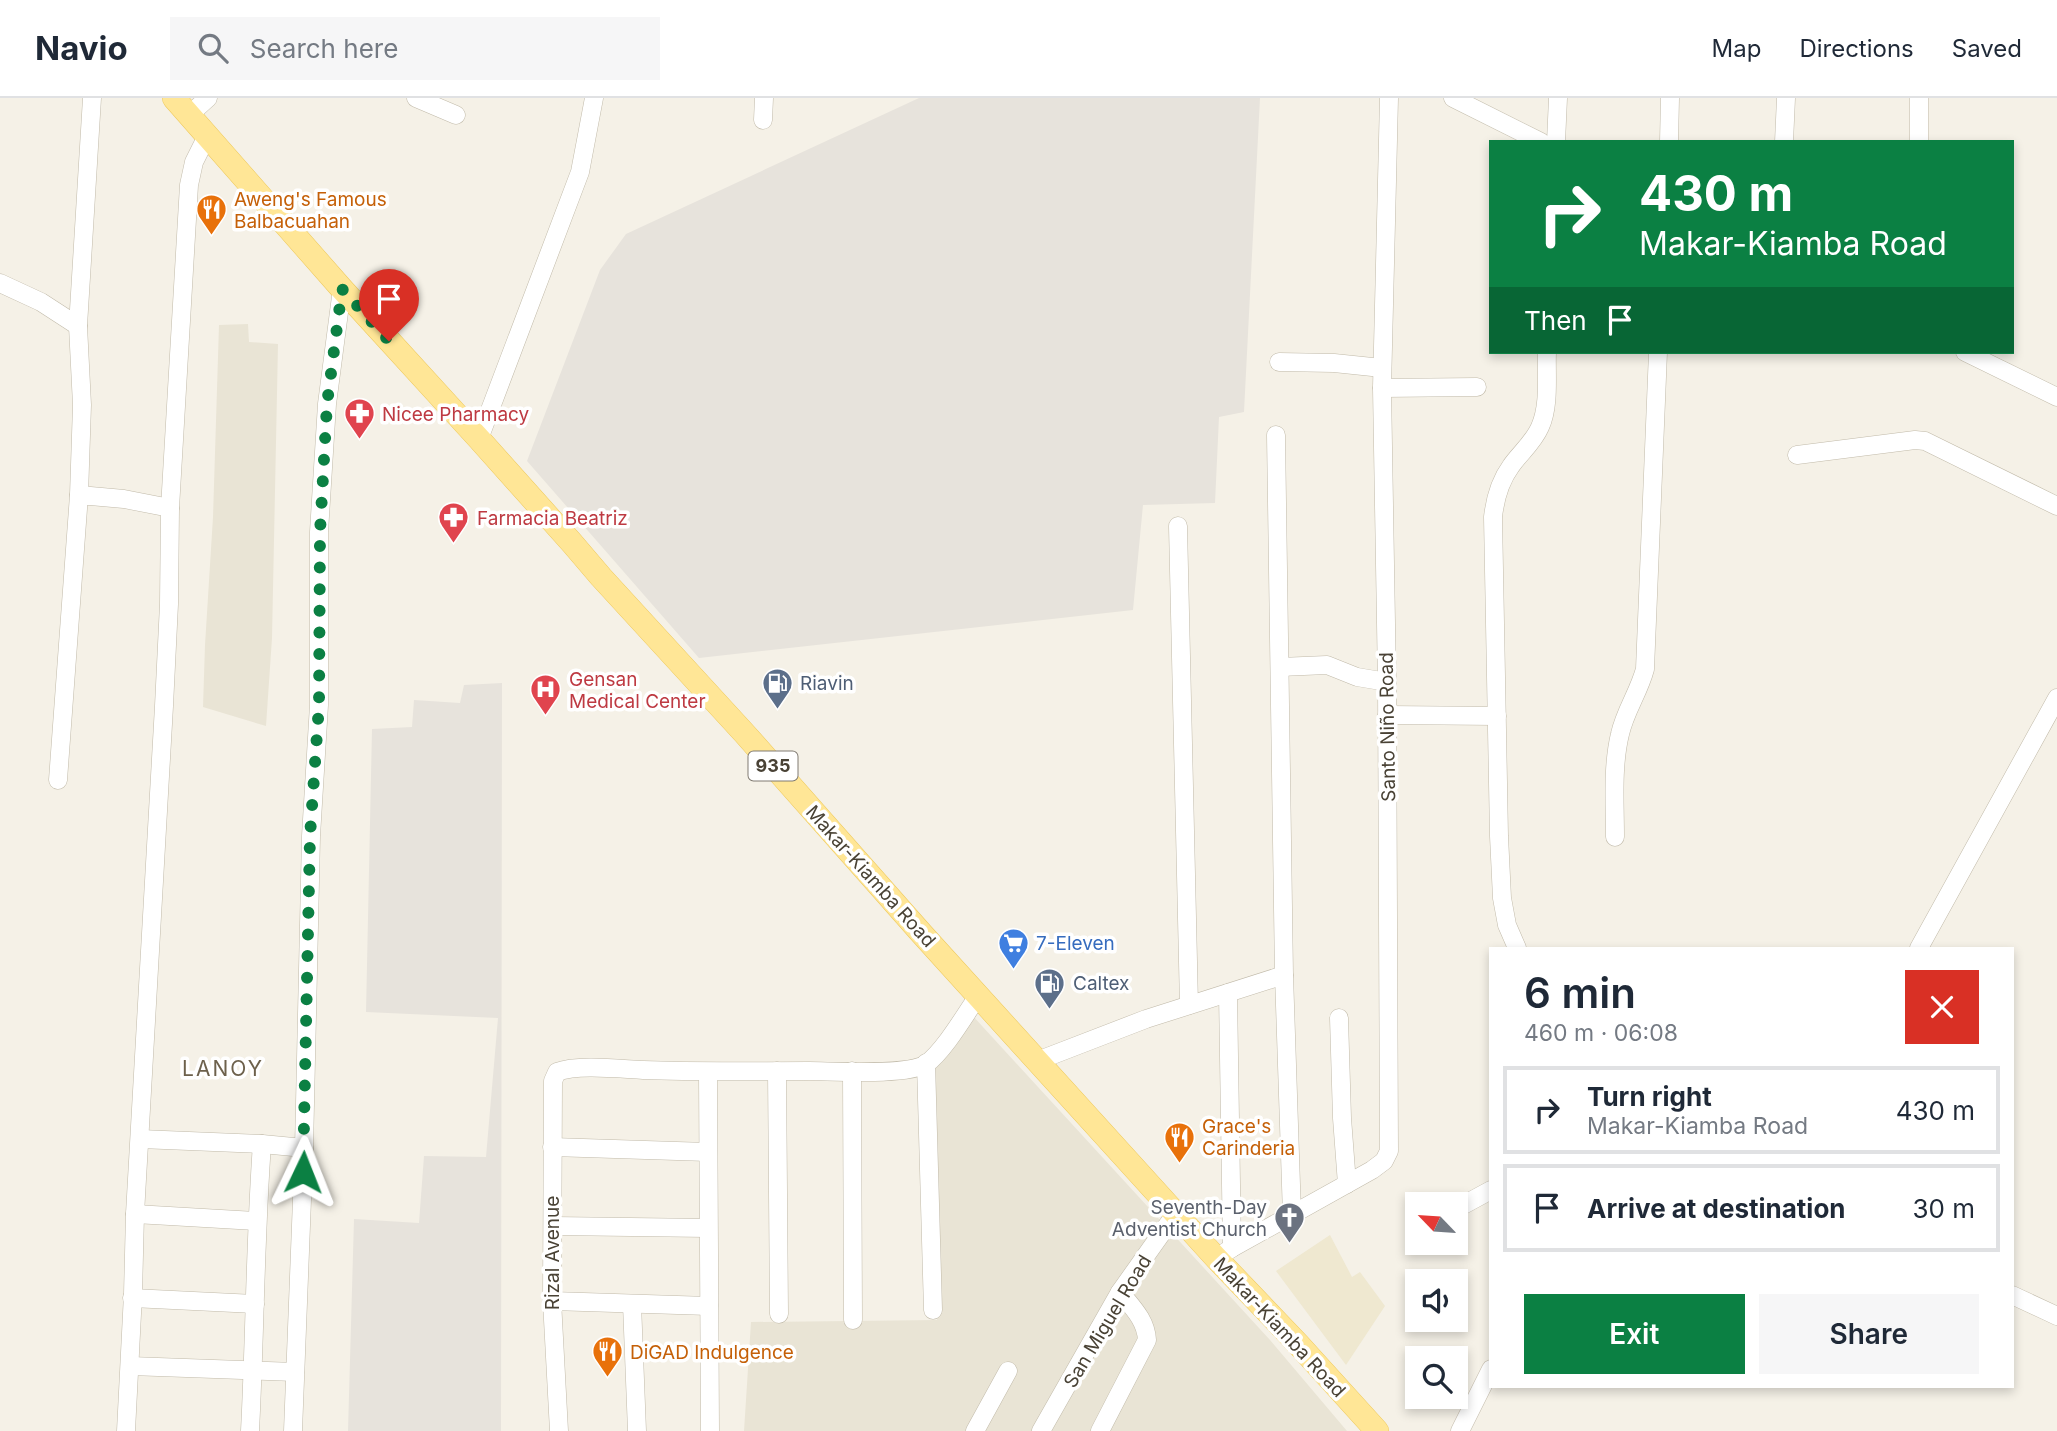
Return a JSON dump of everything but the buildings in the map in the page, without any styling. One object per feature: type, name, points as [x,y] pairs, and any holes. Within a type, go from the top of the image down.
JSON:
[{"type":"main road","name":"Makar-Kiamba Road","points":[[181,107],[1037,1061],[1176,1213],[1224,1253],[1298,1345],[1377,1431]]},
{"type":"street","points":[[58,780],[79,495],[82,405],[78,326],[92,98]]},
{"type":"street","points":[[181,107],[208,98]]},
{"type":"street","points":[[416,98],[456,116]]},
{"type":"street","points":[[480,439],[580,172],[594,98]]},
{"type":"street","points":[[763,120],[764,98]]},
{"type":"street","name":"Santo Niño Road","points":[[1224,1253],[1372,1170],[1384,1161],[1391,1142],[1382,388],[1389,98]]},
{"type":"street","points":[[1453,98],[1537,140]]},
{"type":"street","points":[[1556,140],[1558,98]]},
{"type":"street","points":[[1669,140],[1670,98]]},
{"type":"street","points":[[1784,140],[1786,98]]},
{"type":"street","points":[[1919,98],[1919,140]]},
{"type":"street","points":[[126,1431],[135,1214],[165,694],[170,508],[190,173],[207,136]]},
{"type":"street","points":[[0,283],[41,302],[78,326]]},
{"type":"street","points":[[293,1431],[304,1148],[310,836],[319,705],[320,532],[327,404],[342,289]]},
{"type":"street","points":[[1517,947],[1507,925],[1502,898],[1493,517],[1494,501],[1510,468],[1535,438],[1541,425],[1545,409],[1547,354]]},
{"type":"street","points":[[1615,837],[1618,745],[1625,716],[1637,694],[1645,668],[1658,354]]},
{"type":"street","points":[[1969,354],[2057,397]]},
{"type":"street","points":[[1279,362],[1334,363],[1382,368]]},
{"type":"street","points":[[1382,388],[1477,387]]},
{"type":"street","points":[[1276,435],[1284,975],[1292,1215]]},
{"type":"street","points":[[1797,455],[1925,440],[2057,506]]},
{"type":"street","points":[[79,495],[124,499],[170,508]]},
{"type":"street","points":[[1178,526],[1189,1004]]},
{"type":"street","points":[[1280,667],[1327,665],[1357,677],[1387,682]]},
{"type":"street","points":[[1920,947],[2057,698]]},
{"type":"street","points":[[1387,715],[1497,716]]},
{"type":"street","points":[[1037,1061],[1146,1018],[1284,975]]},
{"type":"street","points":[[1224,1253],[1228,993]]},
{"type":"street","points":[[710,1431],[708,1073],[914,1068],[926,1063],[939,1051],[978,996]]},
{"type":"street","points":[[1339,1018],[1347,1184]]},
{"type":"street","points":[[926,1063],[933,1310]]},
{"type":"street","name":"Rizal Avenue","points":[[559,1431],[552,1301],[554,1076],[557,1072],[569,1069],[708,1073]]},
{"type":"street","points":[[777,1071],[779,1314]]},
{"type":"street","points":[[852,1071],[853,1320]]},
{"type":"street","points":[[139,1139],[304,1148]]},
{"type":"street","points":[[250,1431],[256,1221],[262,1144]]},
{"type":"street","points":[[552,1146],[708,1152]]},
{"type":"street","points":[[1468,1202],[1489,1191]]},
{"type":"street","name":"San Miguel Road","points":[[1041,1431],[1120,1292],[1176,1213]]},
{"type":"street","points":[[135,1214],[256,1221]]},
{"type":"street","points":[[553,1226],[708,1228]]},
{"type":"street","points":[[1100,1431],[1147,1340],[1144,1323],[1120,1292]]},
{"type":"street","points":[[2014,1296],[2055,1313]]},
{"type":"street","points":[[132,1298],[255,1304]]},
{"type":"street","points":[[552,1301],[709,1306]]},
{"type":"street","points":[[632,1304],[637,1431]]},
{"type":"street","points":[[130,1366],[295,1373]]},
{"type":"street","points":[[975,1431],[1007,1371]]},
{"type":"street","points":[[1460,1431],[1489,1373]]},
{"type":"shaded area","points":[[919,98],[1260,98],[1244,412],[1219,417],[1215,503],[1143,505],[1133,610],[699,658],[527,461],[600,270],[626,234]]},
{"type":"shaded area","points":[[248,324],[249,342],[278,344],[272,638],[266,726],[203,707],[219,325]]},
{"type":"shaded area","points":[[502,683],[501,1431],[348,1431],[354,1219],[419,1223],[424,1156],[486,1157],[498,1018],[366,1012],[372,729],[412,727],[414,700],[460,703],[464,685]]},
{"type":"shaded area","points":[[972,1015],[1270,1340],[1347,1431],[744,1431],[751,1322],[937,1320],[931,1068]]},
{"type":"shaded area","points":[[1330,1235],[1352,1277],[1360,1272],[1385,1306],[1346,1365],[1276,1271]]},
{"type":"place","name":"Aweng's Famous Balbacuahan","points":[[211,237]]},
{"type":"place","name":"Nicee Pharmacy","points":[[359,441]]},
{"type":"place","name":"Farmacia Beatriz","points":[[454,545]]},
{"type":"place","name":"Riavin","points":[[777,710]]},
{"type":"place","name":"Gensan Medical Center","points":[[546,717]]},
{"type":"place","name":"7-Eleven","points":[[1013,970]]},
{"type":"place","name":"Caltex","points":[[1050,1010]]},
{"type":"place","name":"Grace's Carinderia","points":[[1179,1164]]},
{"type":"place","name":"Seventh-Day Adventist Church","points":[[1290,1245]]},
{"type":"place","name":"DiGAD Indulgence","points":[[607,1379]]},
{"type":"district","name":"LANOY","points":[[223,1069]]},
{"type":"route","points":[[303,1172],[310,836],[319,705],[320,532],[327,404],[342,289],[389,341]]}]
